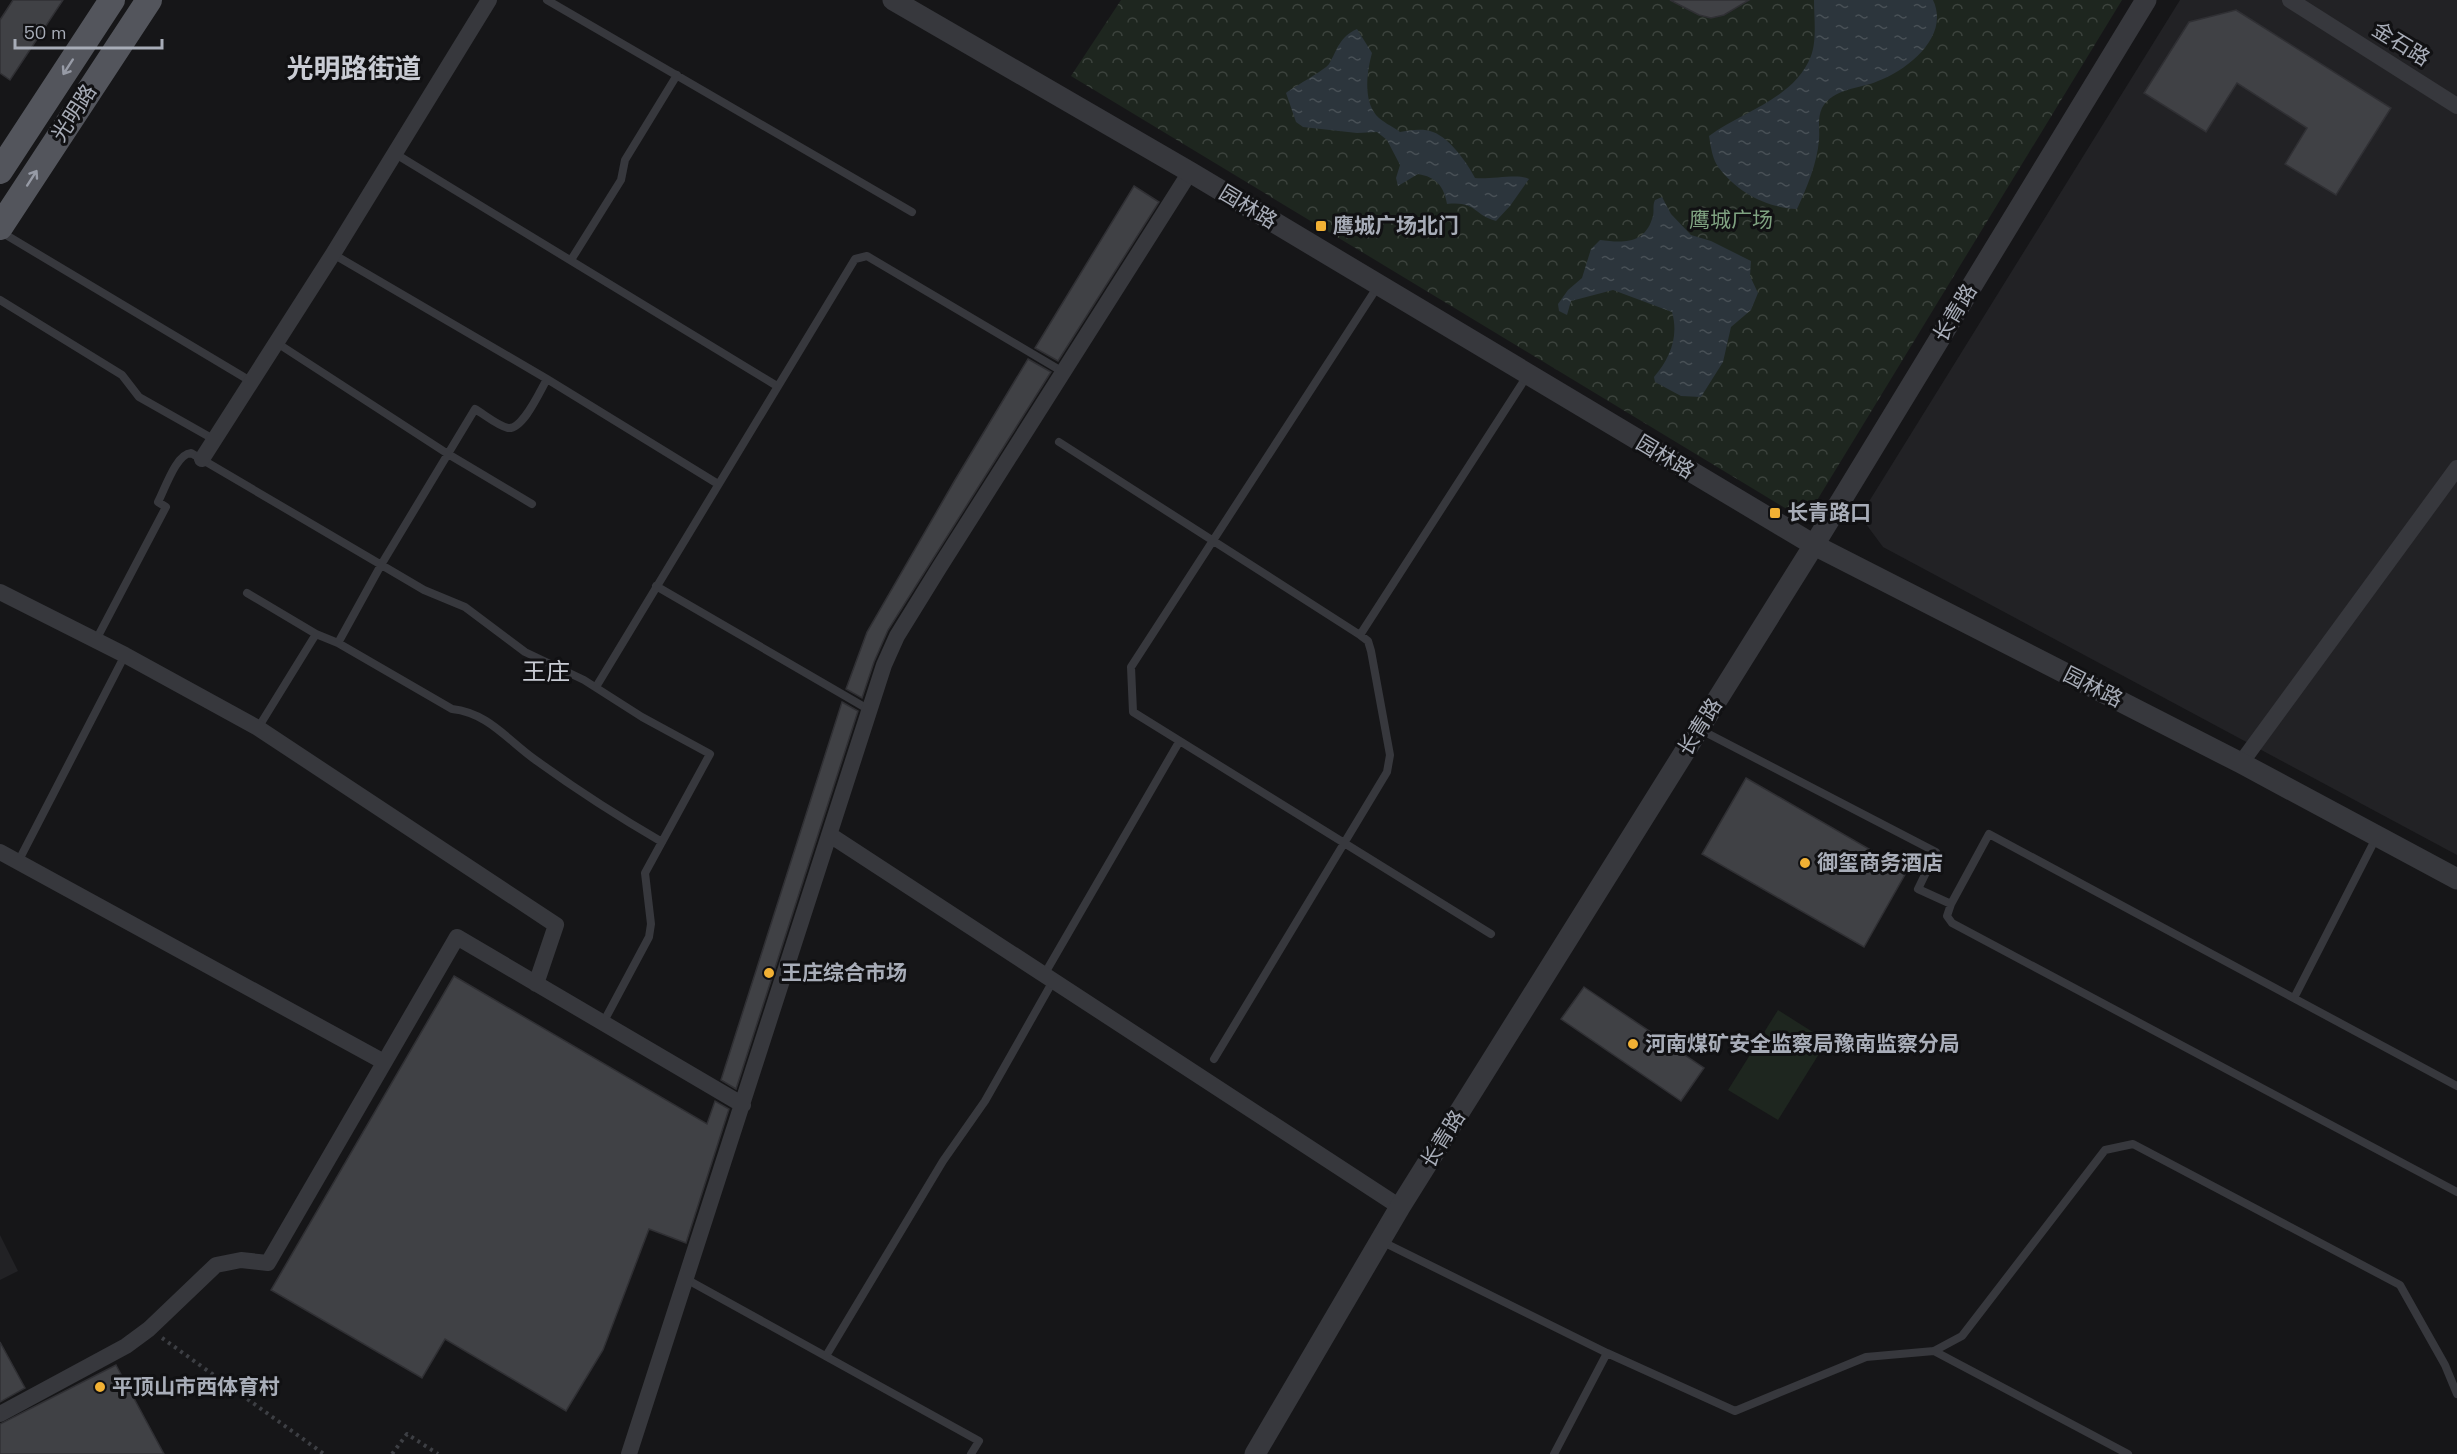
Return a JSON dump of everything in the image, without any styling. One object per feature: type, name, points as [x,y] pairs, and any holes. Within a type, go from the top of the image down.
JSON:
[{"type":"main road","name":"光明路","points":[[0,171],[112,0]]},
{"type":"main road","name":"光明路","points":[[0,229],[149,0]]},
{"type":"street","points":[[202,459],[333,254],[489,0]]},
{"type":"street","name":"园林路","points":[[893,0],[1190,172],[1814,545],[2241,762],[2457,879]]},
{"type":"street","name":"长青路","points":[[1256,1454],[1400,1207],[1814,545],[2146,0]]},
{"type":"street","name":"金石路","points":[[2290,0],[2457,106]]},
{"type":"street","points":[[629,1454],[884,665],[897,636],[1190,172]]},
{"type":"street","points":[[2241,762],[2457,468]]},
{"type":"street","points":[[0,592],[125,655],[258,728],[556,925],[536,984]]},
{"type":"street","points":[[830,835],[1400,1207]]},
{"type":"street","points":[[0,852],[384,1062]]},
{"type":"street","points":[[0,1414],[126,1346],[149,1329],[216,1265],[241,1260],[268,1263],[457,937],[743,1105]]},
{"type":"lane","points":[[547,0],[912,212]]},
{"type":"lane","points":[[571,260],[621,180],[625,160],[677,75]]},
{"type":"lane","points":[[393,153],[777,386]]},
{"type":"lane","points":[[0,229],[252,383]]},
{"type":"lane","points":[[333,254],[547,379],[718,484]]},
{"type":"lane","points":[[596,687],[855,259],[867,256],[1064,372]]},
{"type":"lane","points":[[1378,286],[1131,667],[1133,712],[1491,934]]},
{"type":"lane","points":[[0,300],[122,375],[139,397],[215,440]]},
{"type":"lane","points":[[277,343],[448,454],[532,504]]},
{"type":"lane","points":[[1360,635],[1528,375]]},
{"type":"lane","points":[[338,643],[381,565],[476,409],[506,428],[514,428],[522,422],[547,379]]},
{"type":"lane","points":[[1059,442],[1360,635],[1368,641],[1371,651],[1390,755],[1388,772],[1214,1059]]},
{"type":"lane","points":[[96,640],[165,507],[158,502],[179,460],[186,453],[191,453],[424,590],[465,608],[525,652],[596,687],[642,717],[710,754],[645,873],[651,924],[649,937],[603,1023]]},
{"type":"lane","points":[[656,586],[866,708]]},
{"type":"lane","points":[[247,593],[452,709],[468,711],[486,720],[534,760],[609,811],[662,842]]},
{"type":"lane","points":[[258,728],[316,634]]},
{"type":"lane","points":[[18,862],[125,655]]},
{"type":"lane","points":[[1699,729],[1936,852],[1918,889],[1951,904]]},
{"type":"lane","points":[[826,1356],[943,1161],[985,1101],[1048,978],[1179,742]]},
{"type":"lane","points":[[2457,1086],[1989,834],[1951,904],[1947,916],[1952,923],[2457,1192]]},
{"type":"lane","points":[[2294,998],[2377,836]]},
{"type":"lane","points":[[1380,1240],[1606,1353],[1735,1411],[1866,1357],[1934,1351],[1962,1336],[2105,1150],[2133,1144],[2400,1285],[2445,1365],[2457,1394]]},
{"type":"lane","points":[[686,1279],[979,1441],[971,1454]]},
{"type":"lane","points":[[1934,1351],[2128,1454]]},
{"type":"lane","points":[[1554,1454],[1606,1353]]},
{"type":"path","points":[[149,1329],[324,1454]]},
{"type":"path","points":[[392,1454],[407,1434],[438,1454]]},
{"type":"shaded area","points":[[2180,0],[2457,0],[2457,855],[1883,547],[1860,516]]},
{"type":"shaded area","points":[[0,1235],[18,1271],[0,1280]]},
{"type":"green space","name":"鹰城广场","points":[[1121,0],[2122,0],[1805,520],[1071,76]]},
{"type":"green space","points":[[1778,1010],[1827,1041],[1778,1120],[1728,1090]]},
{"type":"water","points":[[1814,0],[1933,0],[1937,13],[1936,26],[1924,50],[1914,60],[1890,76],[1840,93],[1827,101],[1820,116],[1818,149],[1808,184],[1797,209],[1786,208],[1754,197],[1726,177],[1712,153],[1709,136],[1780,94],[1803,71],[1811,56],[1814,43]]},
{"type":"water","points":[[1357,29],[1372,53],[1368,93],[1369,101],[1378,117],[1400,132],[1425,130],[1439,135],[1458,152],[1475,178],[1524,177],[1529,179],[1496,221],[1470,206],[1447,204],[1441,187],[1430,177],[1418,174],[1398,186],[1396,178],[1400,165],[1387,140],[1377,132],[1357,133],[1303,127],[1296,122],[1286,93],[1326,67],[1346,36]]},
{"type":"water","points":[[1662,197],[1671,214],[1691,235],[1711,241],[1751,261],[1750,276],[1758,293],[1751,310],[1731,327],[1723,362],[1701,397],[1681,396],[1655,382],[1654,377],[1669,355],[1674,339],[1672,312],[1613,290],[1571,301],[1567,315],[1559,311],[1558,304],[1568,290],[1582,278],[1591,249],[1600,240],[1617,242],[1632,240],[1644,233],[1653,216],[1655,200]]},
{"type":"building","points":[[13,0],[63,0],[10,80],[0,73],[0,20]]},
{"type":"building","points":[[1670,0],[1749,0],[1724,15],[1711,18],[1699,15]]},
{"type":"building","points":[[2236,10],[2391,108],[2336,195],[2285,164],[2307,128],[2237,83],[2206,132],[2144,93],[2189,22]]},
{"type":"building","points":[[1134,186],[1159,202],[1058,361],[1035,348]]},
{"type":"building","points":[[1028,359],[1051,372],[888,630],[862,698],[846,689],[867,632]]},
{"type":"building","points":[[842,702],[858,711],[736,1089],[721,1080]]},
{"type":"building","name":"御玺商务酒店","points":[[1746,778],[1907,871],[1864,947],[1702,854]]},
{"type":"building","points":[[454,976],[707,1124],[715,1101],[729,1109],[686,1243],[649,1229],[603,1350],[566,1411],[445,1339],[422,1378],[271,1290]]},
{"type":"building","name":"河南煤矿安全监察局豫南监察分局","points":[[1584,987],[1704,1068],[1681,1101],[1561,1019]]},
{"type":"building","points":[[0,1342],[25,1388],[0,1402]]},
{"type":"building","name":"平顶山市西体育村","points":[[116,1365],[164,1454],[0,1454],[0,1424]]},
{"type":"place","name":"鹰城广场北门","points":[[1321,226]]},
{"type":"place","name":"长青路口","points":[[1775,513]]},
{"type":"place","name":"御玺商务酒店","points":[[1805,863]]},
{"type":"place","name":"王庄综合市场","points":[[769,973]]},
{"type":"place","name":"河南煤矿安全监察局豫南监察分局","points":[[1633,1044]]},
{"type":"place","name":"平顶山市西体育村","points":[[100,1387]]},
{"type":"district","name":"光明路街道","points":[[354,69]]},
{"type":"district","name":"王庄","points":[[546,672]]}]
